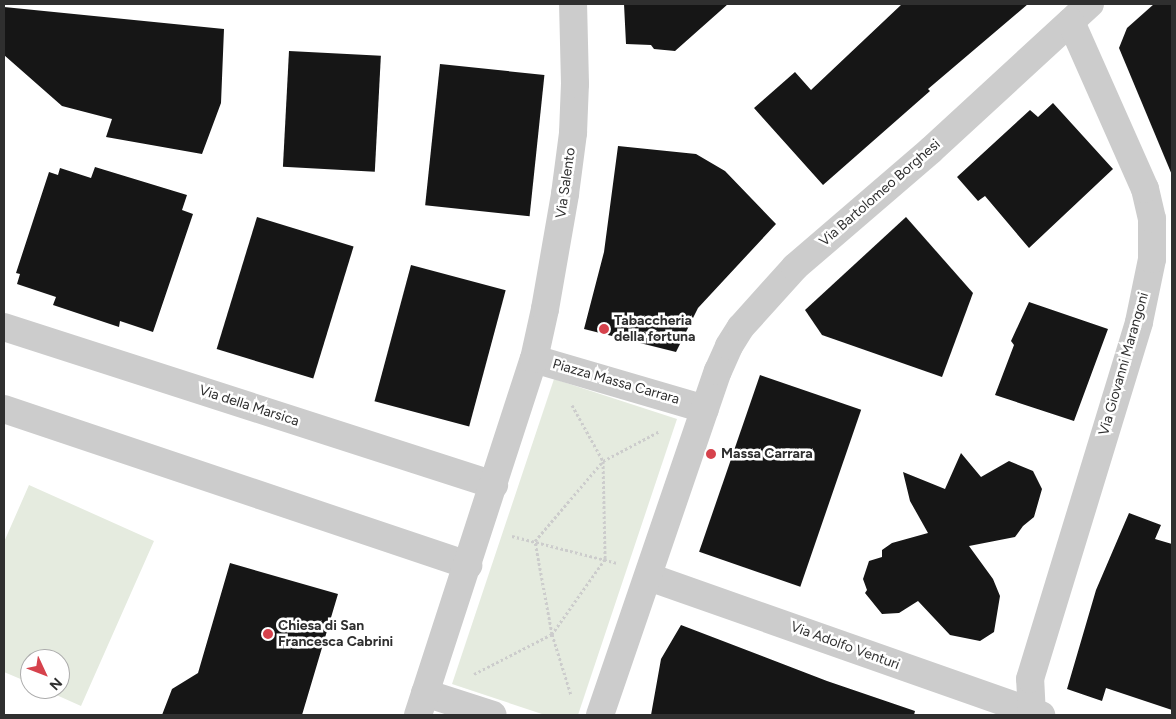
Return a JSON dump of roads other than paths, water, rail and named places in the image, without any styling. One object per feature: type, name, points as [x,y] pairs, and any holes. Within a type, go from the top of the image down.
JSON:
[{"type":"street","name":"Via Salento","points":[[534,359],[545,309],[571,147],[575,84],[573,4]]},
{"type":"street","name":"Via Bartolomeo Borghesi","points":[[705,409],[729,346],[741,327],[771,292],[795,267],[931,150],[1080,13]]},
{"type":"street","name":"Via Giovanni Marangoni","points":[[1035,714],[1030,679],[1139,322],[1152,259],[1152,220],[1145,190],[1080,13]]},
{"type":"street","name":"Via della Marsica","points":[[4,327],[494,485]]},
{"type":"street","name":"Piazza Massa Carrara","points":[[492,715],[422,704],[534,359],[705,409]]},
{"type":"street","points":[[4,409],[468,565]]},
{"type":"street","points":[[600,715],[649,577],[705,409]]},
{"type":"street","name":"Via Adolfo Venturi","points":[[649,577],[1035,714]]},
{"type":"place","name":"Tabaccheria della fortuna","points":[[604,329]]},
{"type":"place","name":"Massa Carrara","points":[[711,454]]},
{"type":"place","name":"Chiesa di San Francesca Cabrini","points":[[268,634]]}]
